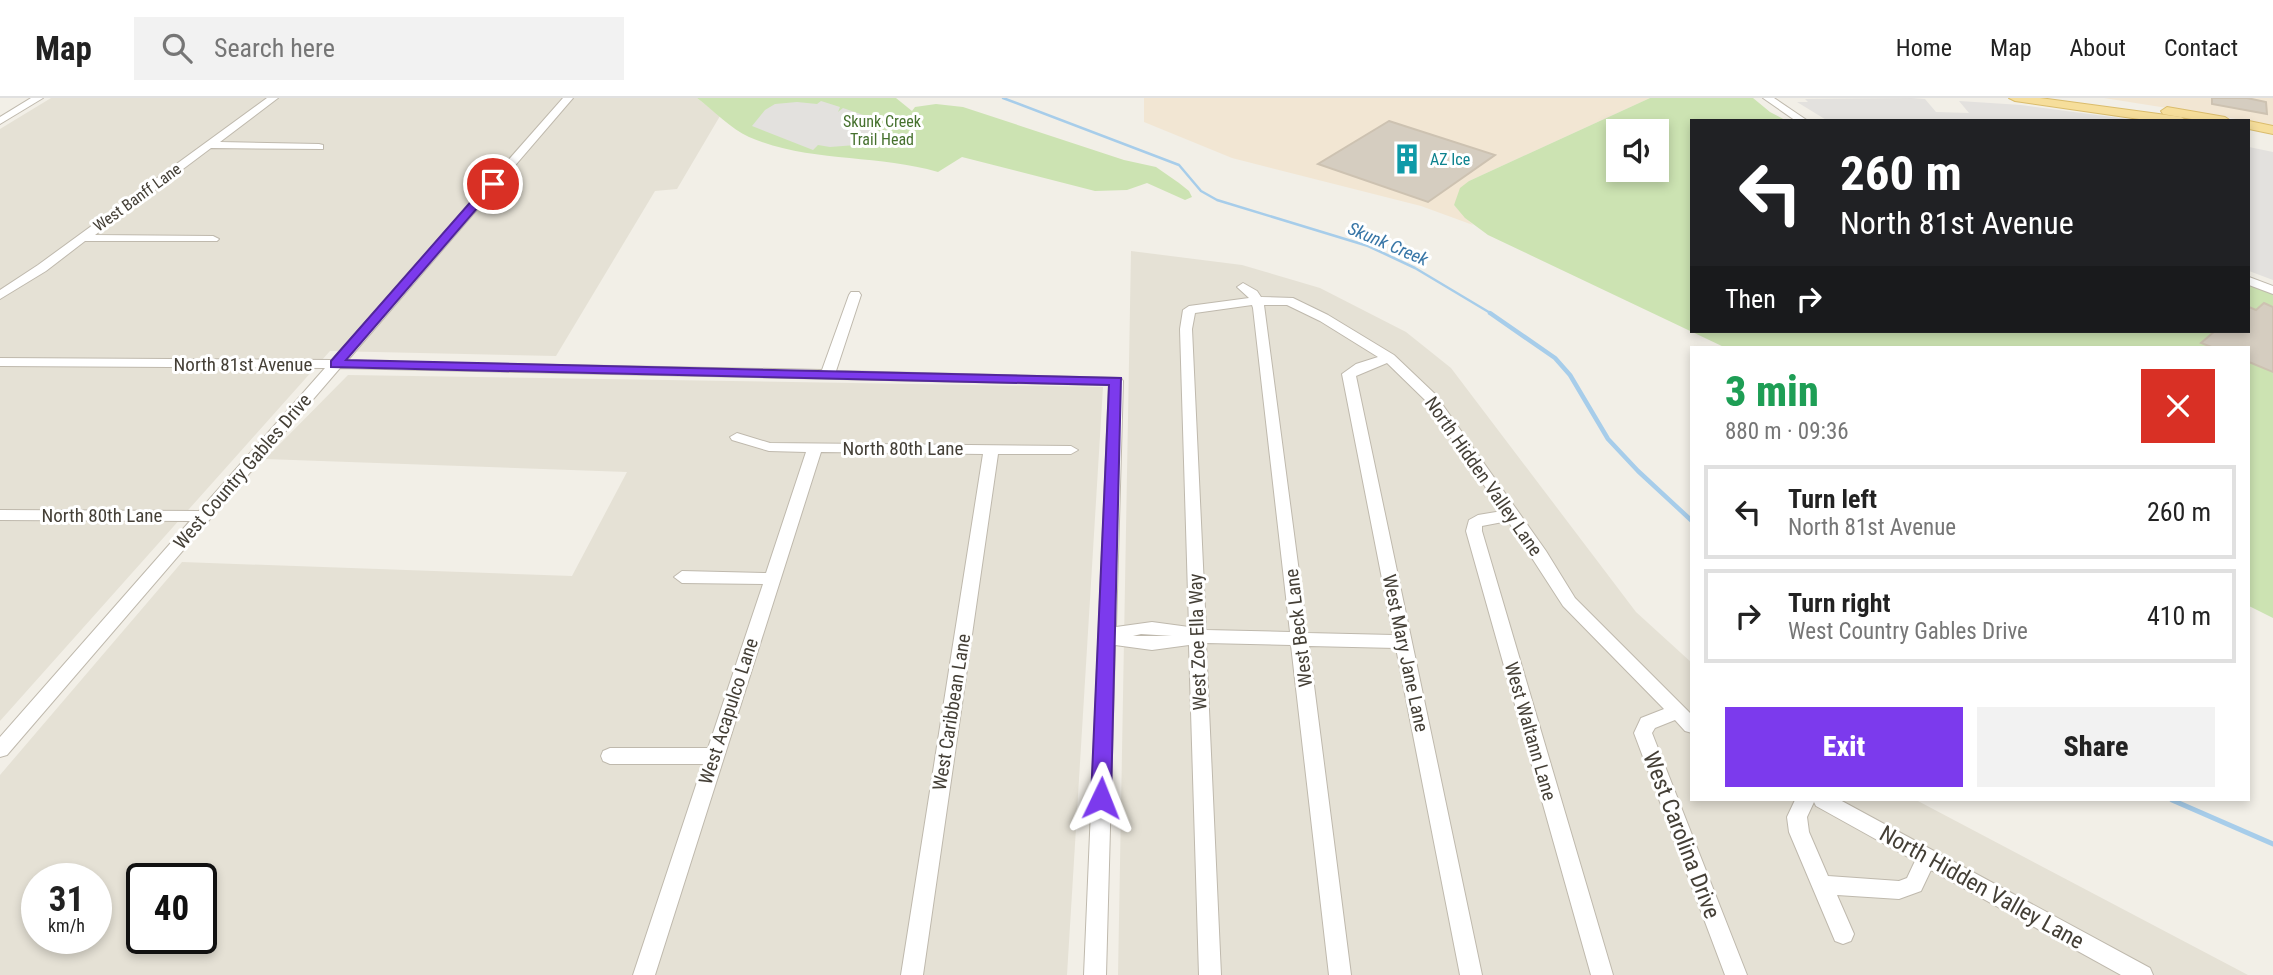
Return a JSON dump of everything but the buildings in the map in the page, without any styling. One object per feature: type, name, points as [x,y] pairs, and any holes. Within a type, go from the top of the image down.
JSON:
[{"type":"main road","points":[[2015,98],[2167,119]]},
{"type":"main road","points":[[2082,98],[2213,119]]},
{"type":"main road","points":[[2250,125],[2273,130]]},
{"type":"main road","points":[[2250,133],[2273,138]]},
{"type":"street","points":[[0,121],[38,98]]},
{"type":"street","name":"West Banff Lane","points":[[0,295],[273,98]]},
{"type":"street","name":"West Country Gables Drive","points":[[0,750],[568,98]]},
{"type":"street","points":[[1768,98],[1799,119]]},
{"type":"street","points":[[208,145],[319,147]]},
{"type":"street","points":[[82,238],[213,239]]},
{"type":"street","points":[[2250,281],[2273,290]]},
{"type":"street","points":[[1242,287],[1249,290],[1257,301]]},
{"type":"street","points":[[827,376],[855,295]]},
{"type":"street","name":"North Hidden Valley Lane","points":[[1189,310],[1257,301],[1296,303],[1389,358],[1430,397],[1569,602],[1690,724]]},
{"type":"street","name":"West Beck Lane","points":[[1257,301],[1340,975]]},
{"type":"street","name":"West Zoe Ella Way","points":[[1189,310],[1186,329],[1210,975]]},
{"type":"street","name":"West Mary Jane Lane","points":[[1389,358],[1349,374],[1471,975]]},
{"type":"street","name":"North 81st Avenue","points":[[0,362],[335,364],[1116,381],[1107,636]]},
{"type":"street","name":"North 80th Lane","points":[[737,437],[769,447],[1071,450]]},
{"type":"street","name":"West Acapulco Lane","points":[[644,975],[815,448]]},
{"type":"street","name":"West Caribbean Lane","points":[[912,975],[991,449]]},
{"type":"street","name":"North 80th Lane","points":[[0,514],[204,516]]},
{"type":"street","name":"West Waltann Lane","points":[[1512,515],[1483,519],[1475,524],[1474,531],[1602,975]]},
{"type":"street","points":[[682,577],[772,579]]},
{"type":"street","points":[[1095,975],[1107,636],[1131,643],[1171,643],[1196,636],[1404,642]]},
{"type":"street","name":"West Carolina Drive","points":[[1676,712],[1648,723],[1643,733],[1736,975]]},
{"type":"street","points":[[0,725],[21,725]]},
{"type":"street","points":[[610,756],[713,756]]},
{"type":"street","points":[[1805,801],[1797,817],[1799,832],[1843,934]]},
{"type":"street","name":"North Hidden Valley Lane","points":[[1825,801],[2142,975]]},
{"type":"street","points":[[1821,885],[1899,890],[1914,885],[1927,857]]},
{"type":"shaded area","points":[[51,98],[697,98],[720,116],[677,189],[655,191],[556,356],[330,351],[0,721],[0,129]]},
{"type":"shaded area","points":[[1144,98],[1650,98],[1469,181],[1454,205],[1473,225],[1421,206],[1232,158],[1144,122]]},
{"type":"shaded area","points":[[1912,98],[1925,99],[1936,112],[1969,113],[1959,101],[2021,105],[2127,119],[1825,119],[1797,102],[1808,102],[1805,99]]},
{"type":"shaded area","points":[[2104,98],[2273,98],[2273,127],[2250,121],[2250,119]]},
{"type":"shaded area","points":[[821,101],[840,107],[838,112],[843,108],[869,117],[866,122],[873,125],[876,131],[872,137],[856,145],[818,145],[813,150],[752,126],[765,110],[775,104],[817,104]]},
{"type":"shaded area","points":[[2250,147],[2273,152],[2273,280],[2250,271]]},
{"type":"shaded area","points":[[1131,251],[1242,265],[1320,288],[1406,332],[1451,368],[1636,612],[1690,661],[1690,801],[1918,801],[2248,975],[1118,975]]},
{"type":"shaded area","points":[[348,375],[1103,387],[1067,975],[0,975],[0,775],[182,562],[572,576],[627,472],[265,459]]},
{"type":"green space","name":"Skunk Creek Trail Head","points":[[697,98],[896,98],[912,111],[915,107],[936,104],[963,107],[1124,160],[1156,167],[1189,191],[1192,197],[1185,200],[1147,183],[1127,190],[1095,191],[962,157],[938,172],[915,166],[795,151],[742,134]]},
{"type":"green space","points":[[1650,98],[1753,98],[1783,119],[1690,119],[1690,331],[1488,235],[1465,218],[1454,205],[1460,188],[1469,181]]},
{"type":"green space","points":[[2250,285],[2273,294],[2273,618],[2250,606],[2250,346],[1722,346],[1694,333],[2250,333]]},
{"type":"waterway","name":"Skunk Creek","points":[[1003,98],[1179,165],[1201,191],[1217,200],[1368,246],[1415,268],[1492,314]]},
{"type":"waterway","name":"Skunk Creek","points":[[1490,313],[1555,358],[1570,375],[1608,439],[1690,519]]},
{"type":"waterway","name":"Skunk Creek","points":[[2174,801],[2273,844]]},
{"type":"place","name":"AZ Ice","points":[[1407,159]]},
{"type":"route","points":[[493,184],[335,364],[1116,381],[1101,798]]}]
